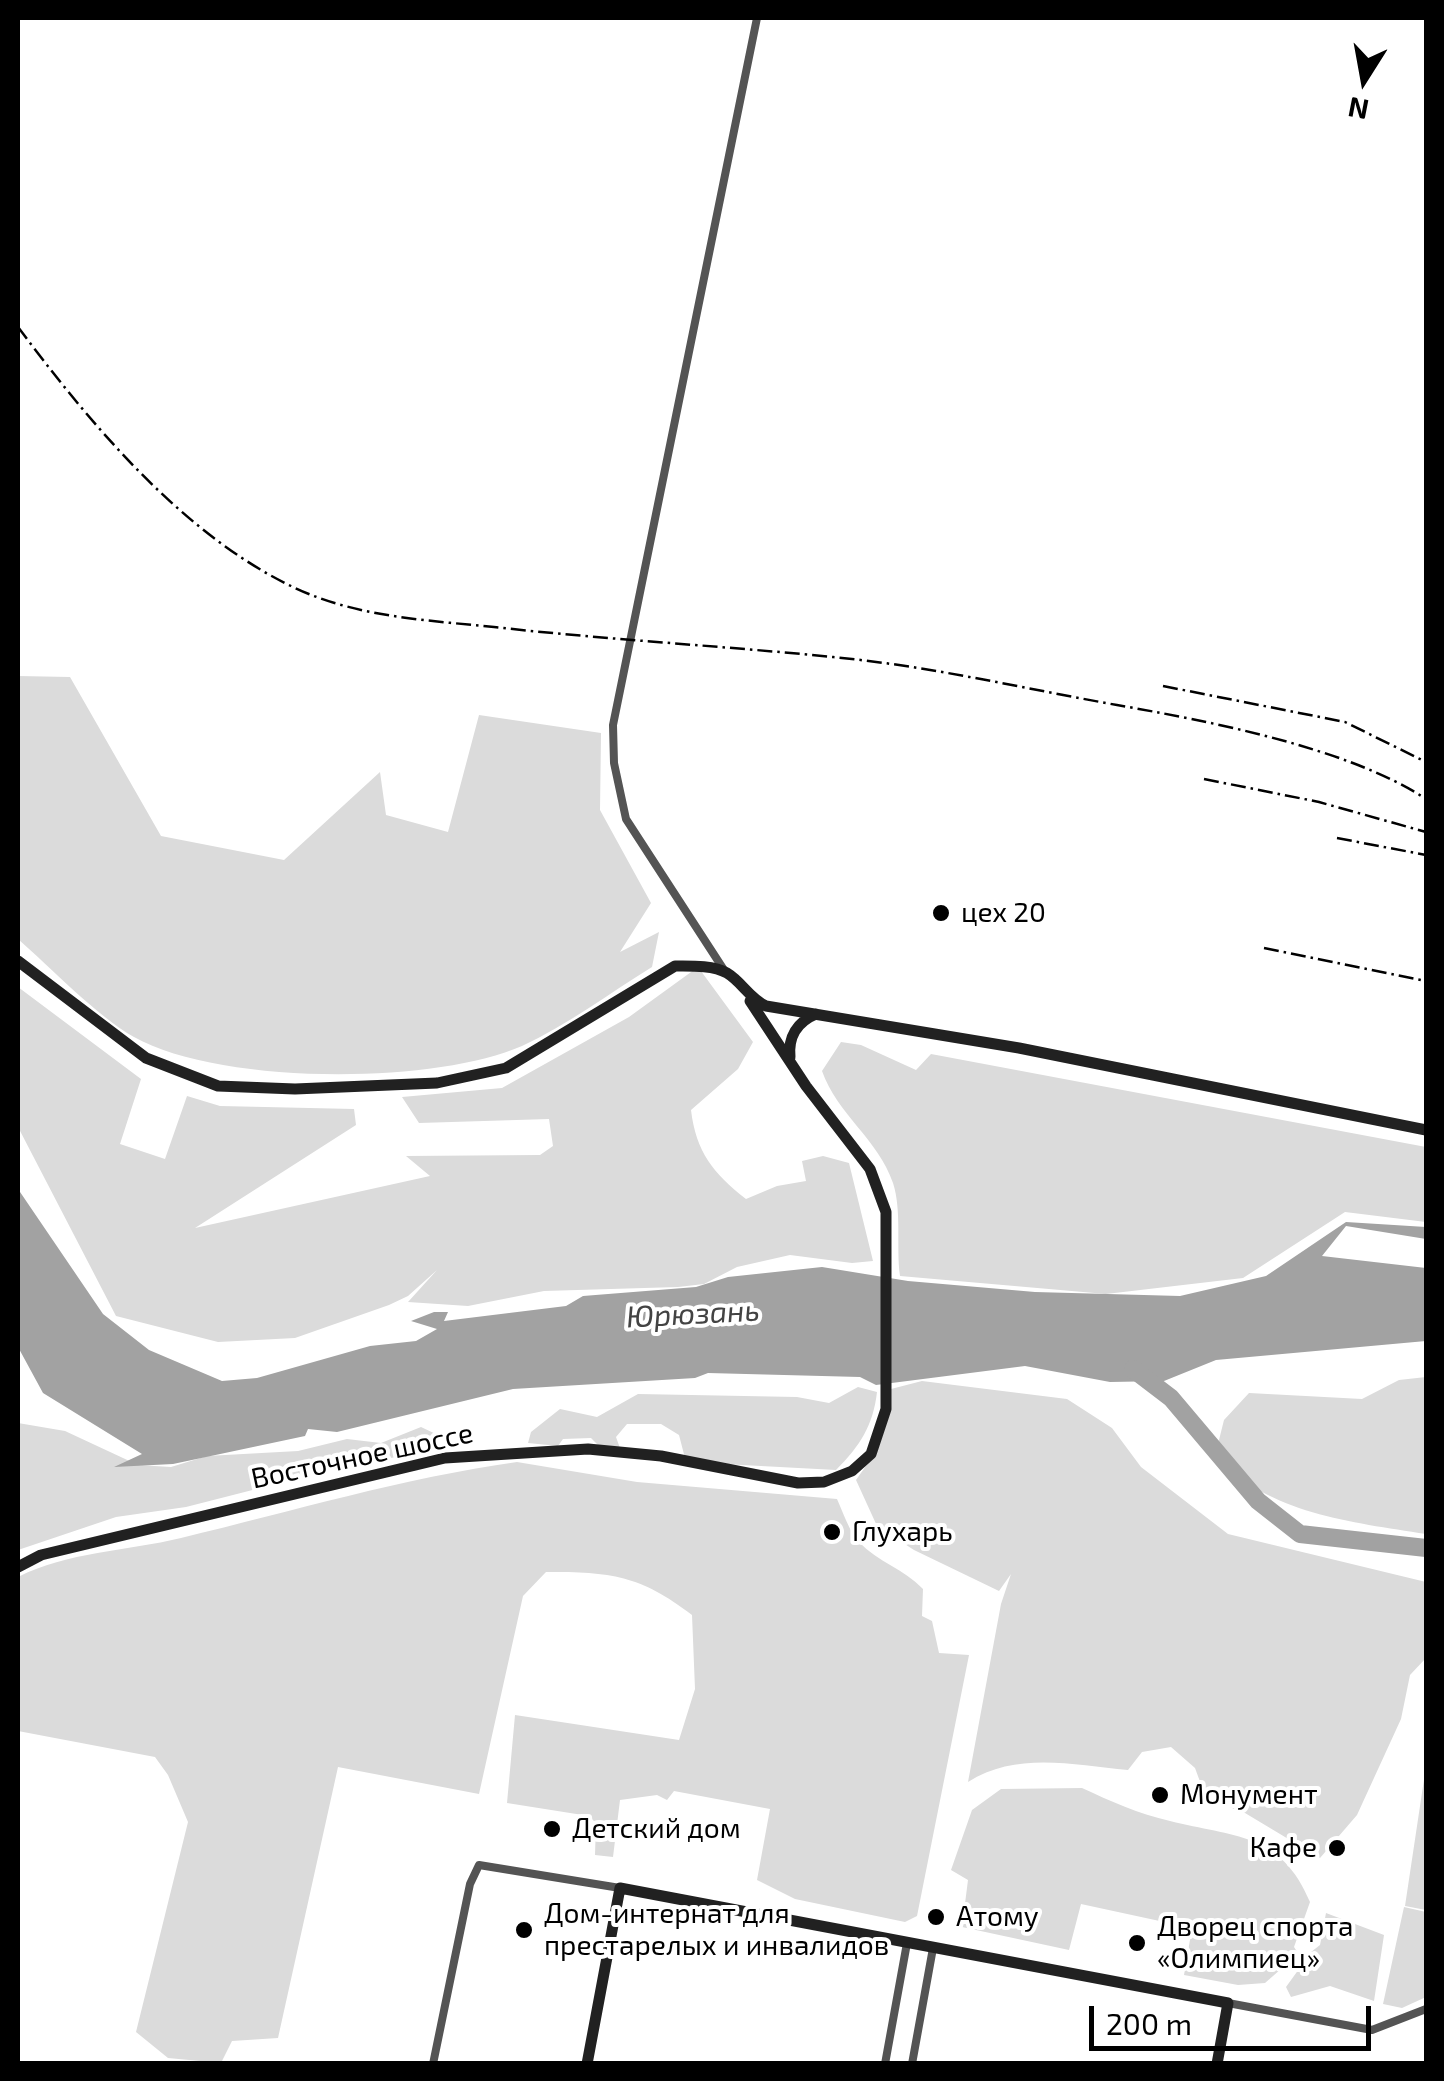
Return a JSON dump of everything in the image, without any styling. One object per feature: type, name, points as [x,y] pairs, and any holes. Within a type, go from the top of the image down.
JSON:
[{"type":"main road","points":[[18,961],[146,1058],[218,1086],[295,1089],[437,1083],[506,1068],[675,966],[727,973]]},
{"type":"main road","name":"Восточное шоссе","points":[[18,1567],[42,1554],[445,1458],[588,1449],[661,1456],[798,1483],[824,1482],[852,1471],[871,1454],[886,1410],[886,1212],[870,1168],[828,1116],[748,997],[727,973]]},
{"type":"main road","points":[[748,997],[766,1006],[1018,1048],[1426,1130]]},
{"type":"main road","points":[[790,1057],[794,1033],[803,1020],[816,1014]]},
{"type":"main road","points":[[587,2064],[620,1888],[1228,2003],[1217,2064]]},
{"type":"street","points":[[727,973],[626,819],[614,763],[614,725],[757,18]]},
{"type":"street","points":[[433,2064],[470,1884],[479,1865],[490,1863],[620,1888]]},
{"type":"street","points":[[885,2064],[907,1943]]},
{"type":"street","points":[[912,2064],[934,1948]]},
{"type":"street","points":[[1228,2003],[1372,2030],[1426,2009]]},
{"type":"shaded area","points":[[18,676],[70,677],[161,836],[284,860],[380,772],[386,815],[448,832],[479,715],[601,733],[600,810],[651,903],[620,952],[659,932],[652,967],[522,1046],[436,1068],[383,1073],[271,1071],[171,1053],[134,1037],[90,1005],[18,939]]},
{"type":"shaded area","points":[[698,967],[753,1042],[738,1069],[691,1110],[702,1150],[724,1180],[746,1199],[777,1186],[806,1181],[802,1161],[823,1156],[849,1163],[873,1261],[852,1263],[790,1255],[737,1267],[704,1284],[544,1291],[468,1306],[408,1302],[437,1270],[408,1296],[295,1338],[218,1342],[116,1316],[18,1127],[18,987],[141,1079],[120,1144],[165,1159],[187,1096],[220,1106],[354,1109],[356,1125],[195,1228],[430,1176],[406,1156],[540,1155],[553,1146],[549,1119],[419,1123],[402,1097],[502,1088],[629,1017]]},
{"type":"shaded area","points":[[841,1042],[861,1045],[916,1070],[931,1054],[1426,1147],[1426,1222],[1345,1212],[1243,1278],[1106,1294],[900,1276],[893,1183],[878,1153],[837,1100],[822,1071]]},
{"type":"shaded area","points":[[1426,1377],[1426,1534],[1341,1519],[1286,1503],[1236,1476],[1215,1456],[1224,1420],[1249,1393],[1362,1399],[1399,1380]]},
{"type":"shaded area","points":[[922,1381],[1067,1399],[1112,1428],[1141,1467],[1228,1534],[1426,1582],[1426,1658],[1410,1675],[1401,1719],[1357,1815],[1320,1858],[1245,1813],[1206,1798],[1195,1768],[1171,1747],[1142,1752],[1128,1770],[1026,1763],[987,1772],[968,1782],[1001,1604],[1011,1574],[999,1591],[914,1550],[877,1526],[856,1480],[881,1437],[891,1389]]},
{"type":"shaded area","points":[[858,1387],[877,1392],[872,1415],[858,1444],[836,1470],[686,1462],[679,1435],[661,1424],[627,1424],[616,1437],[621,1451],[603,1450],[591,1438],[563,1439],[558,1446],[528,1443],[531,1432],[560,1409],[597,1417],[638,1394],[797,1397],[829,1403]]},
{"type":"shaded area","points":[[18,1423],[65,1431],[138,1465],[171,1467],[207,1456],[298,1451],[347,1439],[381,1443],[421,1427],[440,1436],[430,1453],[366,1461],[186,1507],[116,1517],[18,1550]]},
{"type":"shaded area","points":[[517,1462],[637,1482],[837,1499],[859,1542],[923,1589],[922,1616],[932,1621],[939,1653],[969,1655],[917,1916],[905,1922],[795,1899],[757,1880],[770,1809],[674,1791],[667,1800],[657,1795],[620,1800],[613,1857],[595,1855],[596,1823],[589,1816],[507,1803],[515,1715],[679,1740],[695,1689],[692,1615],[656,1591],[624,1578],[546,1572],[523,1596],[479,1794],[338,1767],[278,2038],[232,2041],[221,2063],[168,2058],[136,2032],[188,1822],[168,1775],[155,1757],[18,1731],[18,1577],[77,1557],[181,1538],[432,1477]]},
{"type":"shaded area","points":[[1426,1766],[1426,1910],[1405,1906]]},
{"type":"shaded area","points":[[1082,1788],[1147,1815],[1234,1835],[1270,1850],[1285,1862],[1310,1902],[1294,1947],[1302,1959],[1320,1945],[1326,1913],[1384,1935],[1374,2001],[1330,1986],[1291,1997],[1286,1987],[1299,1969],[1289,1962],[1265,1983],[1238,1985],[1184,1975],[1192,1928],[1081,1904],[1069,1950],[962,1927],[968,1880],[951,1870],[972,1810],[1001,1789]]},
{"type":"shaded area","points":[[1404,1907],[1426,1912],[1426,1997],[1402,2008],[1383,2004]]},
{"type":"water","name":"Юрюзань","points":[[18,1189],[103,1314],[149,1350],[222,1381],[257,1378],[370,1346],[416,1341],[437,1329],[411,1321],[434,1312],[448,1312],[444,1321],[566,1306],[583,1296],[696,1287],[728,1277],[822,1267],[908,1281],[1035,1292],[1180,1296],[1266,1276],[1346,1222],[1426,1227],[1426,1239],[1346,1226],[1322,1256],[1426,1268],[1426,1341],[1216,1360],[1164,1381],[1110,1382],[1025,1366],[876,1385],[860,1377],[708,1373],[695,1378],[513,1389],[337,1432],[308,1429],[305,1436],[173,1464],[114,1467],[142,1454],[43,1393],[18,1347]]},
{"type":"waterway","points":[[1133,1369],[1171,1398],[1258,1501],[1300,1534],[1426,1548]]},
{"type":"railway","points":[[18,327],[107,437],[175,506],[251,564],[315,596],[365,611],[416,619],[842,658],[980,679],[1277,739],[1358,765],[1426,799]]},
{"type":"railway","points":[[1163,686],[1345,722],[1426,762]]},
{"type":"railway","points":[[1204,779],[1319,802],[1426,832]]},
{"type":"railway","points":[[1337,838],[1426,855]]},
{"type":"railway","points":[[1264,948],[1426,981]]},
{"type":"place","name":"цех 20","points":[[941,913]]},
{"type":"place","name":"Глухарь","points":[[832,1532]]},
{"type":"place","name":"Монумент","points":[[1160,1795]]},
{"type":"place","name":"Детский дом","points":[[552,1829]]},
{"type":"place","name":"Кафе","points":[[1337,1848]]},
{"type":"place","name":"Атому","points":[[936,1917]]},
{"type":"place","name":"Дом-интернат для престарелых и инвалидов","points":[[524,1930]]},
{"type":"place","name":"Дворец спорта «Олимпиец»","points":[[1137,1943]]}]
